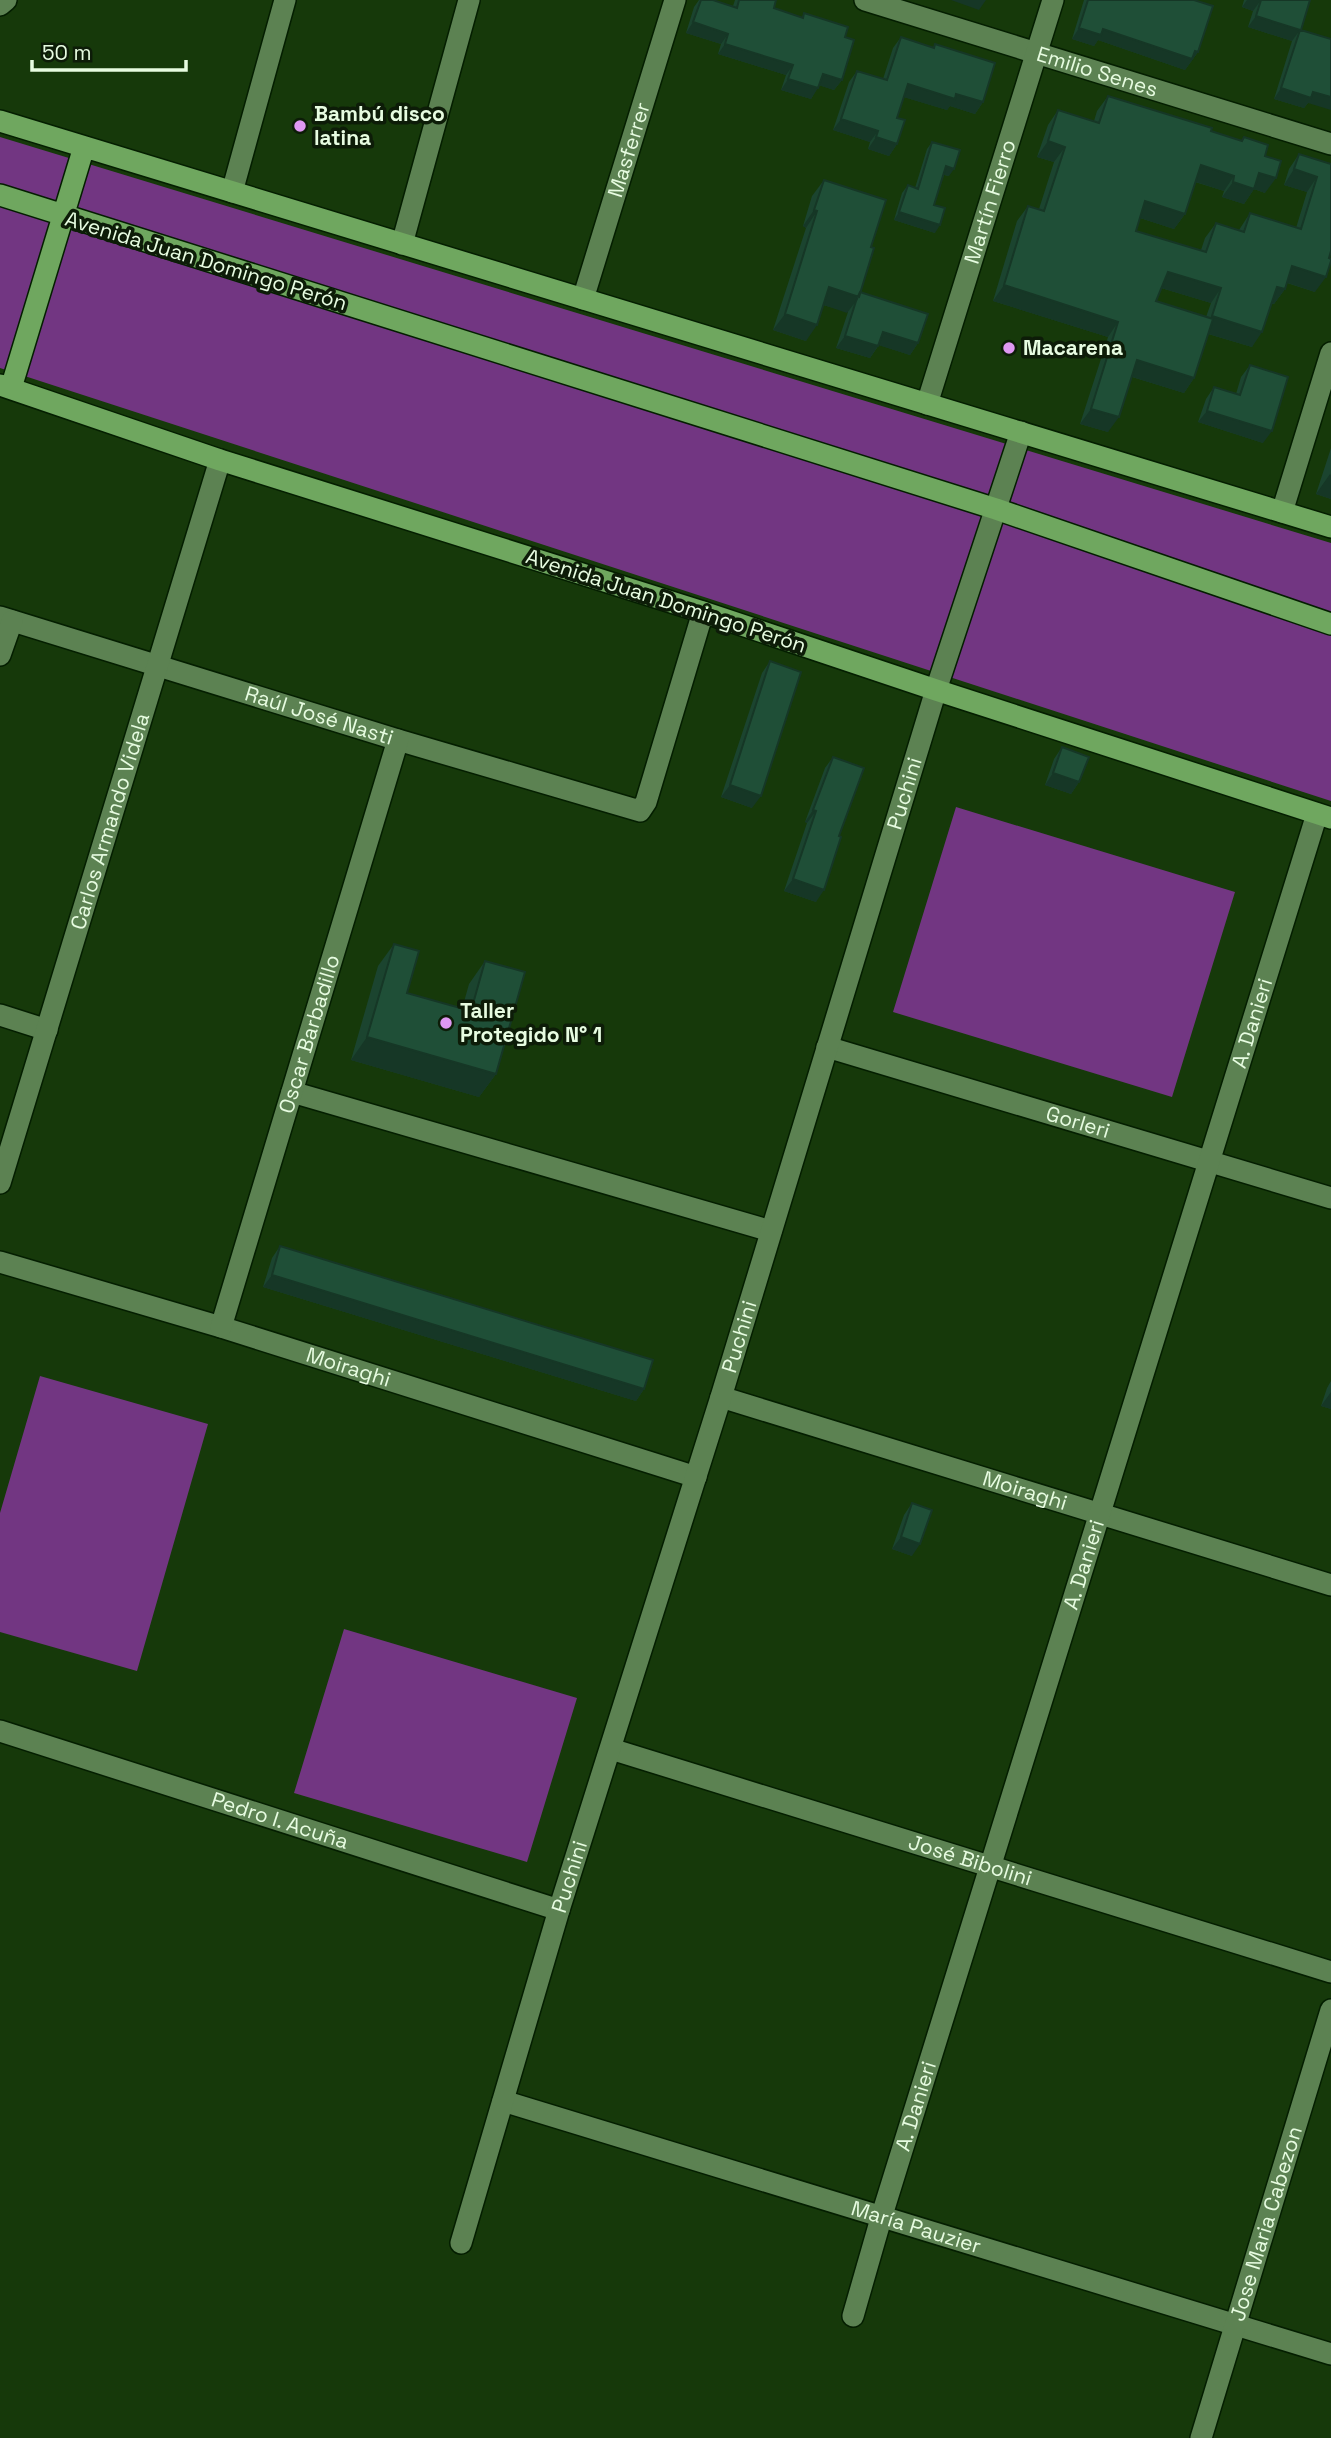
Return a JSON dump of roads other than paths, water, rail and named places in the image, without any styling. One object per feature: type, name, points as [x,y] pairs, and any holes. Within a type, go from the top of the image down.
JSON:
[{"type":"main road","points":[[0,121],[1331,527]]},
{"type":"main road","points":[[6,387],[84,147]]},
{"type":"main road","name":"Avenida Juan Domingo Perón","points":[[0,195],[996,509],[1331,624]]},
{"type":"main road","name":"Avenida Juan Domingo Perón","points":[[6,387],[220,460],[703,612],[936,691],[1324,816]]},
{"type":"street","points":[[0,5],[6,0]]},
{"type":"street","points":[[232,192],[285,0]]},
{"type":"street","points":[[402,244],[469,0]]},
{"type":"street","name":"Masferrer","points":[[583,299],[675,0]]},
{"type":"street","name":"Emilio Senes","points":[[866,0],[1331,144]]},
{"type":"street","name":"Martín Fierro","points":[[927,404],[1053,0]]},
{"type":"street","points":[[1282,512],[1331,353]]},
{"type":"street","name":"Puchini","points":[[461,2243],[559,1910],[721,1397],[936,691],[1021,432]]},
{"type":"street","name":"Carlos Armando Videla","points":[[0,1179],[220,460]]},
{"type":"street","name":"Raúl José Nasti","points":[[6,619],[398,740],[640,811],[646,802],[703,612]]},
{"type":"street","points":[[0,655],[6,619]]},
{"type":"street","name":"Oscar Barbadillo","points":[[221,1327],[398,740]]},
{"type":"street","name":"A. Danieri","points":[[853,2316],[1209,1161],[1324,816]]},
{"type":"street","points":[[0,1015],[47,1030]]},
{"type":"street","name":"Gorleri","points":[[827,1047],[1331,1198]]},
{"type":"street","points":[[292,1093],[771,1231]]},
{"type":"street","name":"Moiraghi","points":[[0,1262],[221,1327],[696,1477]]},
{"type":"street","name":"Moiraghi","points":[[721,1397],[1331,1585]]},
{"type":"street","name":"Pedro I. Acuña","points":[[0,1731],[559,1910]]},
{"type":"street","name":"José Bibolini","points":[[611,1749],[1331,1972]]},
{"type":"street","name":"Jose Maria Cabezon","points":[[1201,2438],[1331,2010]]},
{"type":"street","name":"María Pauzier","points":[[503,2101],[1331,2354]]},
{"type":"place","name":"Bambú disco latina","points":[[300,126]]},
{"type":"place","name":"Macarena","points":[[1009,348]]},
{"type":"place","name":"Taller Protegido N° 1","points":[[446,1023]]}]
